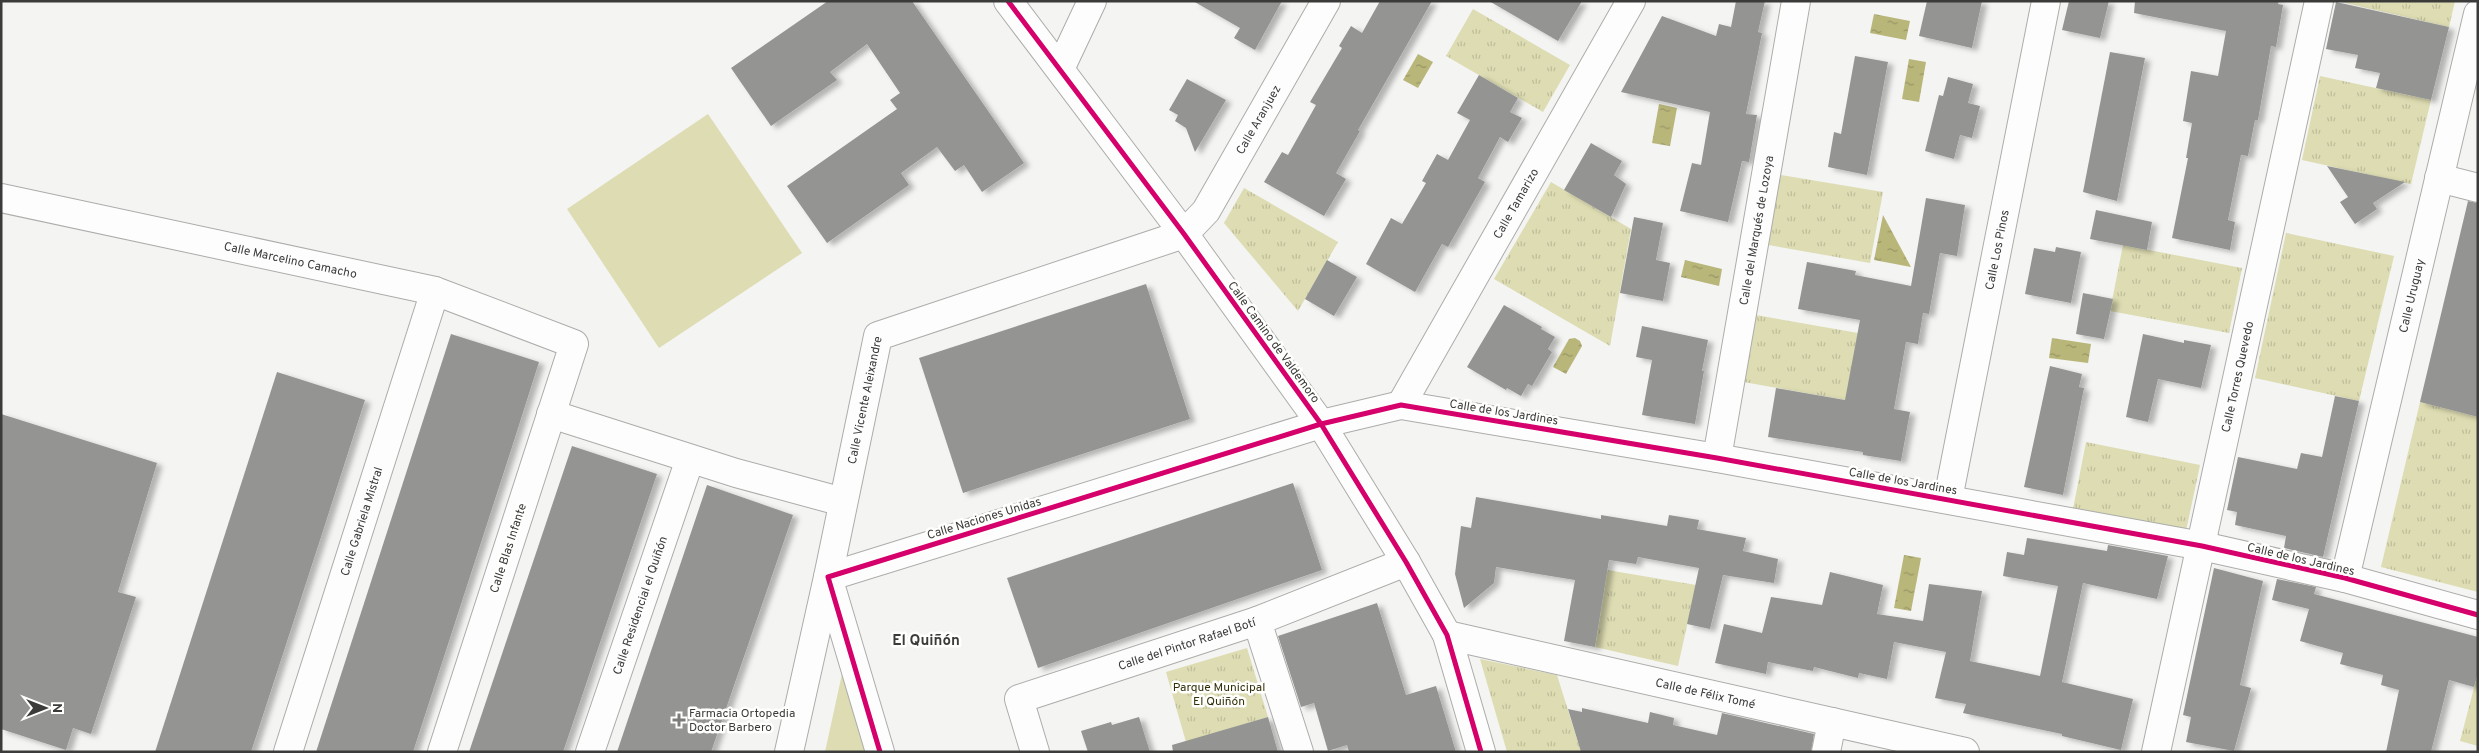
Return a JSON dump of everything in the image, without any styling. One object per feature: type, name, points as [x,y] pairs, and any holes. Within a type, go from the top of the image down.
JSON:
[{"type":"street","name":"Calle Camino de Valdemoro","points":[[1008,1],[1184,234],[1321,424],[1406,562],[1447,635],[1480,752]]},
{"type":"street","points":[[1060,70],[1092,1]]},
{"type":"street","name":"Calle Aranjuez","points":[[1184,234],[1206,210],[1326,1]]},
{"type":"street","name":"Calle Tamarizo","points":[[1401,405],[1631,1]]},
{"type":"street","name":"Calle del Marqués de Lozoya","points":[[1716,458],[1796,1]]},
{"type":"street","name":"Calle Los Pinos","points":[[1948,499],[2046,1]]},
{"type":"street","name":"Calle Torres Quevedo","points":[[2156,752],[2319,1]]},
{"type":"street","name":"Calle Uruguay","points":[[2345,578],[2478,14]]},
{"type":"street","points":[[2439,178],[2478,188]]},
{"type":"street","name":"Calle Marcelino Camacho","points":[[1,198],[435,291],[574,344]]},
{"type":"street","name":"Calle Vicente Aleixandre","points":[[789,752],[878,336],[1184,234]]},
{"type":"street","name":"Calle Gabriela Mistral","points":[[288,752],[435,291]]},
{"type":"street","name":"Calle Blas Infante","points":[[442,752],[574,344]]},
{"type":"street","name":"Calle de los Jardines","points":[[1321,424],[1401,405],[1716,458],[2202,546],[2345,578],[2478,615]]},
{"type":"street","points":[[551,414],[690,459],[844,502]]},
{"type":"street","name":"Calle Naciones Unidas","points":[[828,576],[1321,424]]},
{"type":"street","name":"Calle Residencial el Quiñón","points":[[590,752],[690,459]]},
{"type":"street","name":"Calle del Pintor Rafael Botí","points":[[1035,752],[1019,699],[1257,621],[1406,562]]},
{"type":"street","points":[[828,576],[880,752]]},
{"type":"street","points":[[1257,621],[1299,752]]},
{"type":"street","name":"Calle de Félix Tomé","points":[[1447,635],[1965,752]]},
{"type":"street","points":[[1826,752],[1832,722]]},
{"type":"green space","points":[[2337,1],[2455,1],[2449,27]]},
{"type":"green space","points":[[1473,9],[1570,65],[1543,112],[1446,56]]},
{"type":"green space","points":[[2320,76],[2431,100],[2411,184],[2302,160]]},
{"type":"green space","points":[[708,114],[802,253],[659,348],[567,209]]},
{"type":"green space","points":[[1775,174],[1883,192],[1870,263],[1763,244]]},
{"type":"green space","points":[[1551,182],[1631,229],[1610,346],[1494,279]]},
{"type":"green space","points":[[1244,188],[1338,242],[1298,311],[1224,223]]},
{"type":"green space","points":[[2286,233],[2394,256],[2359,401],[2255,378]]},
{"type":"green space","points":[[2123,245],[2242,268],[2229,333],[2110,311]]},
{"type":"green space","points":[[1750,314],[1858,333],[1846,400],[1738,381]]},
{"type":"green space","points":[[2420,402],[2478,417],[2478,592],[2381,567]]},
{"type":"green space","points":[[2086,442],[2200,465],[2186,531],[2073,509]]},
{"type":"green space","points":[[1607,570],[1696,585],[1678,666],[1595,647]]},
{"type":"green space","name":"Parque Municipal El Quiñón","points":[[1247,648],[1268,717],[1186,742],[1166,672]]},
{"type":"green space","points":[[1480,659],[1557,675],[1581,752],[1507,752]]},
{"type":"green space","points":[[2478,673],[2478,746],[2460,741]]},
{"type":"green space","points":[[842,674],[865,752],[825,752]]},
{"type":"water","points":[[1874,14],[1910,21],[1906,40],[1870,33]]},
{"type":"water","points":[[1418,54],[1433,62],[1418,88],[1403,80]]},
{"type":"water","points":[[1909,59],[1926,62],[1919,102],[1902,99]]},
{"type":"water","points":[[1659,104],[1677,108],[1670,146],[1652,143]]},
{"type":"water","points":[[1883,215],[1911,267],[1874,260]]},
{"type":"water","points":[[1685,260],[1722,269],[1719,286],[1681,277]]},
{"type":"water","points":[[1575,338],[1580,341],[1582,346],[1566,374],[1553,367],[1569,339]]},
{"type":"water","points":[[2052,338],[2091,344],[2088,363],[2049,358]]},
{"type":"water","points":[[1904,555],[1921,558],[1911,611],[1894,608]]},
{"type":"building","points":[[828,1],[912,1],[1024,163],[982,192],[964,165],[955,171],[937,147],[901,173],[909,185],[827,243],[787,186],[897,109],[890,100],[900,93],[867,44],[830,72],[837,80],[771,126],[731,68]]},
{"type":"building","points":[[1193,1],[1282,1],[1255,50],[1234,38],[1240,28]]},
{"type":"building","points":[[1380,1],[1432,1],[1358,130],[1360,131],[1336,173],[1346,179],[1324,216],[1264,182],[1282,152],[1288,155],[1316,105],[1310,102],[1342,48],[1339,46],[1351,26],[1362,33]]},
{"type":"building","points":[[1489,1],[1582,1],[1558,41]]},
{"type":"building","points":[[1736,1],[1765,1],[1758,32],[1762,33],[1746,114],[1757,115],[1749,162],[1742,161],[1728,222],[1680,211],[1692,163],[1701,165],[1710,112],[1621,92],[1662,16],[1716,36],[1719,24],[1731,27]]},
{"type":"building","points":[[1927,1],[1982,1],[1972,48],[1919,36]]},
{"type":"building","points":[[2069,1],[2109,1],[2100,38],[2062,30]]},
{"type":"building","points":[[2135,1],[2279,1],[2278,4],[2283,5],[2276,47],[2271,46],[2258,120],[2255,120],[2248,156],[2241,155],[2228,220],[2235,222],[2230,250],[2172,238],[2188,158],[2186,158],[2192,123],[2183,121],[2191,71],[2218,76],[2226,31],[2134,13]]},
{"type":"building","points":[[2336,2],[2449,27],[2431,100],[2376,88],[2380,73],[2355,68],[2358,55],[2326,49]]},
{"type":"building","points":[[2110,52],[2145,58],[2117,201],[2083,192]]},
{"type":"building","points":[[1855,56],[1888,62],[1867,175],[1828,167],[1834,132],[1841,134]]},
{"type":"building","points":[[1479,75],[1518,98],[1510,112],[1522,118],[1508,142],[1500,137],[1478,178],[1485,182],[1448,247],[1442,244],[1415,292],[1366,264],[1391,218],[1402,224],[1426,183],[1422,181],[1437,154],[1448,160],[1470,120],[1457,113]]},
{"type":"building","points":[[1948,77],[1973,84],[1968,103],[1980,106],[1972,138],[1960,135],[1954,159],[1925,151],[1939,95],[1943,96]]},
{"type":"building","points":[[1187,79],[1226,100],[1195,152],[1186,128],[1175,121],[1178,115],[1169,110]]},
{"type":"building","points":[[1591,143],[1622,161],[1614,175],[1626,184],[1611,217],[1564,190]]},
{"type":"building","points":[[2327,166],[2405,182],[2373,203],[2377,209],[2355,224],[2340,202],[2348,197]]},
{"type":"building","points":[[1926,198],[1965,205],[1957,256],[1940,253],[1929,314],[1923,313],[1918,344],[1906,342],[1894,409],[1910,412],[1901,461],[1863,455],[1863,452],[1768,437],[1776,388],[1845,400],[1860,320],[1798,309],[1807,262],[1856,271],[1855,275],[1911,286]]},
{"type":"building","points":[[2468,201],[2478,203],[2478,417],[2420,402]]},
{"type":"building","points":[[2096,210],[2152,222],[2147,250],[2090,239]]},
{"type":"building","points":[[1634,217],[1663,223],[1656,260],[1670,263],[1663,301],[1620,293]]},
{"type":"building","points":[[2056,247],[2081,252],[2071,303],[2025,294],[2034,248],[2055,252]]},
{"type":"building","points":[[1327,260],[1357,277],[1334,316],[1305,299]]},
{"type":"building","points":[[1146,284],[1190,419],[963,493],[919,358]]},
{"type":"building","points":[[2083,293],[2113,299],[2104,339],[2076,334]]},
{"type":"building","points":[[1504,305],[1542,327],[1541,329],[1555,337],[1548,349],[1552,352],[1532,386],[1528,384],[1521,396],[1507,388],[1506,390],[1467,367]]},
{"type":"building","points":[[1642,326],[1708,340],[1695,424],[1642,415],[1652,360],[1636,357]]},
{"type":"building","points":[[451,334],[539,362],[512,447],[413,752],[316,752]]},
{"type":"building","points":[[2143,334],[2184,343],[2184,340],[2211,345],[2201,388],[2158,379],[2148,422],[2126,417]]},
{"type":"building","points":[[2050,366],[2082,374],[2079,387],[2084,388],[2063,495],[2024,487]]},
{"type":"building","points":[[277,372],[365,400],[251,752],[155,752]]},
{"type":"building","points":[[2335,396],[2359,401],[2323,557],[2284,548],[2286,536],[2235,525],[2237,512],[2227,510],[2238,457],[2297,469],[2301,453],[2322,457]]},
{"type":"building","points":[[1,414],[157,463],[118,592],[136,597],[91,734],[73,728],[66,750],[1,729]]},
{"type":"building","points":[[572,446],[657,474],[563,752],[469,752]]},
{"type":"building","points":[[1293,483],[1322,570],[1038,668],[1007,578]]},
{"type":"building","points":[[707,485],[793,515],[711,752],[617,752]]},
{"type":"building","points":[[1476,497],[1601,519],[1601,515],[1667,526],[1669,515],[1699,520],[1697,529],[1746,538],[1743,551],[1778,559],[1774,583],[1723,575],[1710,629],[1687,624],[1699,568],[1638,557],[1636,564],[1609,560],[1595,647],[1564,641],[1575,580],[1496,567],[1494,583],[1464,608],[1455,574],[1461,526],[1471,528]]},
{"type":"building","points":[[2027,538],[2107,551],[2108,545],[2168,556],[2157,599],[2083,583],[2062,682],[2133,699],[2121,750],[2062,736],[2062,734],[1963,713],[1966,704],[1935,698],[1946,652],[1894,642],[1887,679],[1859,673],[1858,678],[1814,667],[1813,671],[1768,662],[1766,674],[1715,663],[1724,624],[1762,633],[1771,597],[1822,605],[1830,572],[1883,585],[1877,614],[1923,621],[1929,584],[1982,591],[1970,661],[2040,676],[2058,586],[2003,576],[2007,552],[2024,555]]},
{"type":"building","points":[[2214,568],[2263,581],[2240,685],[2251,688],[2234,751],[2186,742],[2191,717],[2183,715]]},
{"type":"building","points":[[2277,579],[2316,587],[2314,594],[2478,637],[2478,673],[2474,687],[2449,680],[2431,752],[2386,752],[2399,690],[2381,685],[2383,675],[2340,664],[2343,653],[2300,641],[2309,609],[2272,600]]},
{"type":"building","points":[[1377,603],[1406,695],[1436,686],[1456,752],[1349,752],[1347,745],[1328,751],[1314,703],[1301,707],[1278,636]]},
{"type":"building","points":[[1582,708],[1648,723],[1650,712],[1674,718],[1673,725],[1717,735],[1722,713],[1814,734],[1811,752],[1581,752],[1568,709],[1582,712]]},
{"type":"building","points":[[1139,717],[1150,752],[1088,752],[1081,731],[1111,722],[1112,725]]},
{"type":"building","points":[[1268,717],[1278,752],[1173,752],[1172,745]]},
{"type":"cycle path","points":[[1008,1],[1184,234],[1321,424],[1406,562],[1447,635],[1481,752]]},
{"type":"cycle path","points":[[880,752],[828,577],[1321,424],[1401,405],[1717,458],[2202,546],[2345,578],[2478,615]]},
{"type":"place","name":"Farmacia Ortopedia Doctor Barbero","points":[[679,720]]},
{"type":"district","name":"El Quiñón","points":[[926,640]]}]
